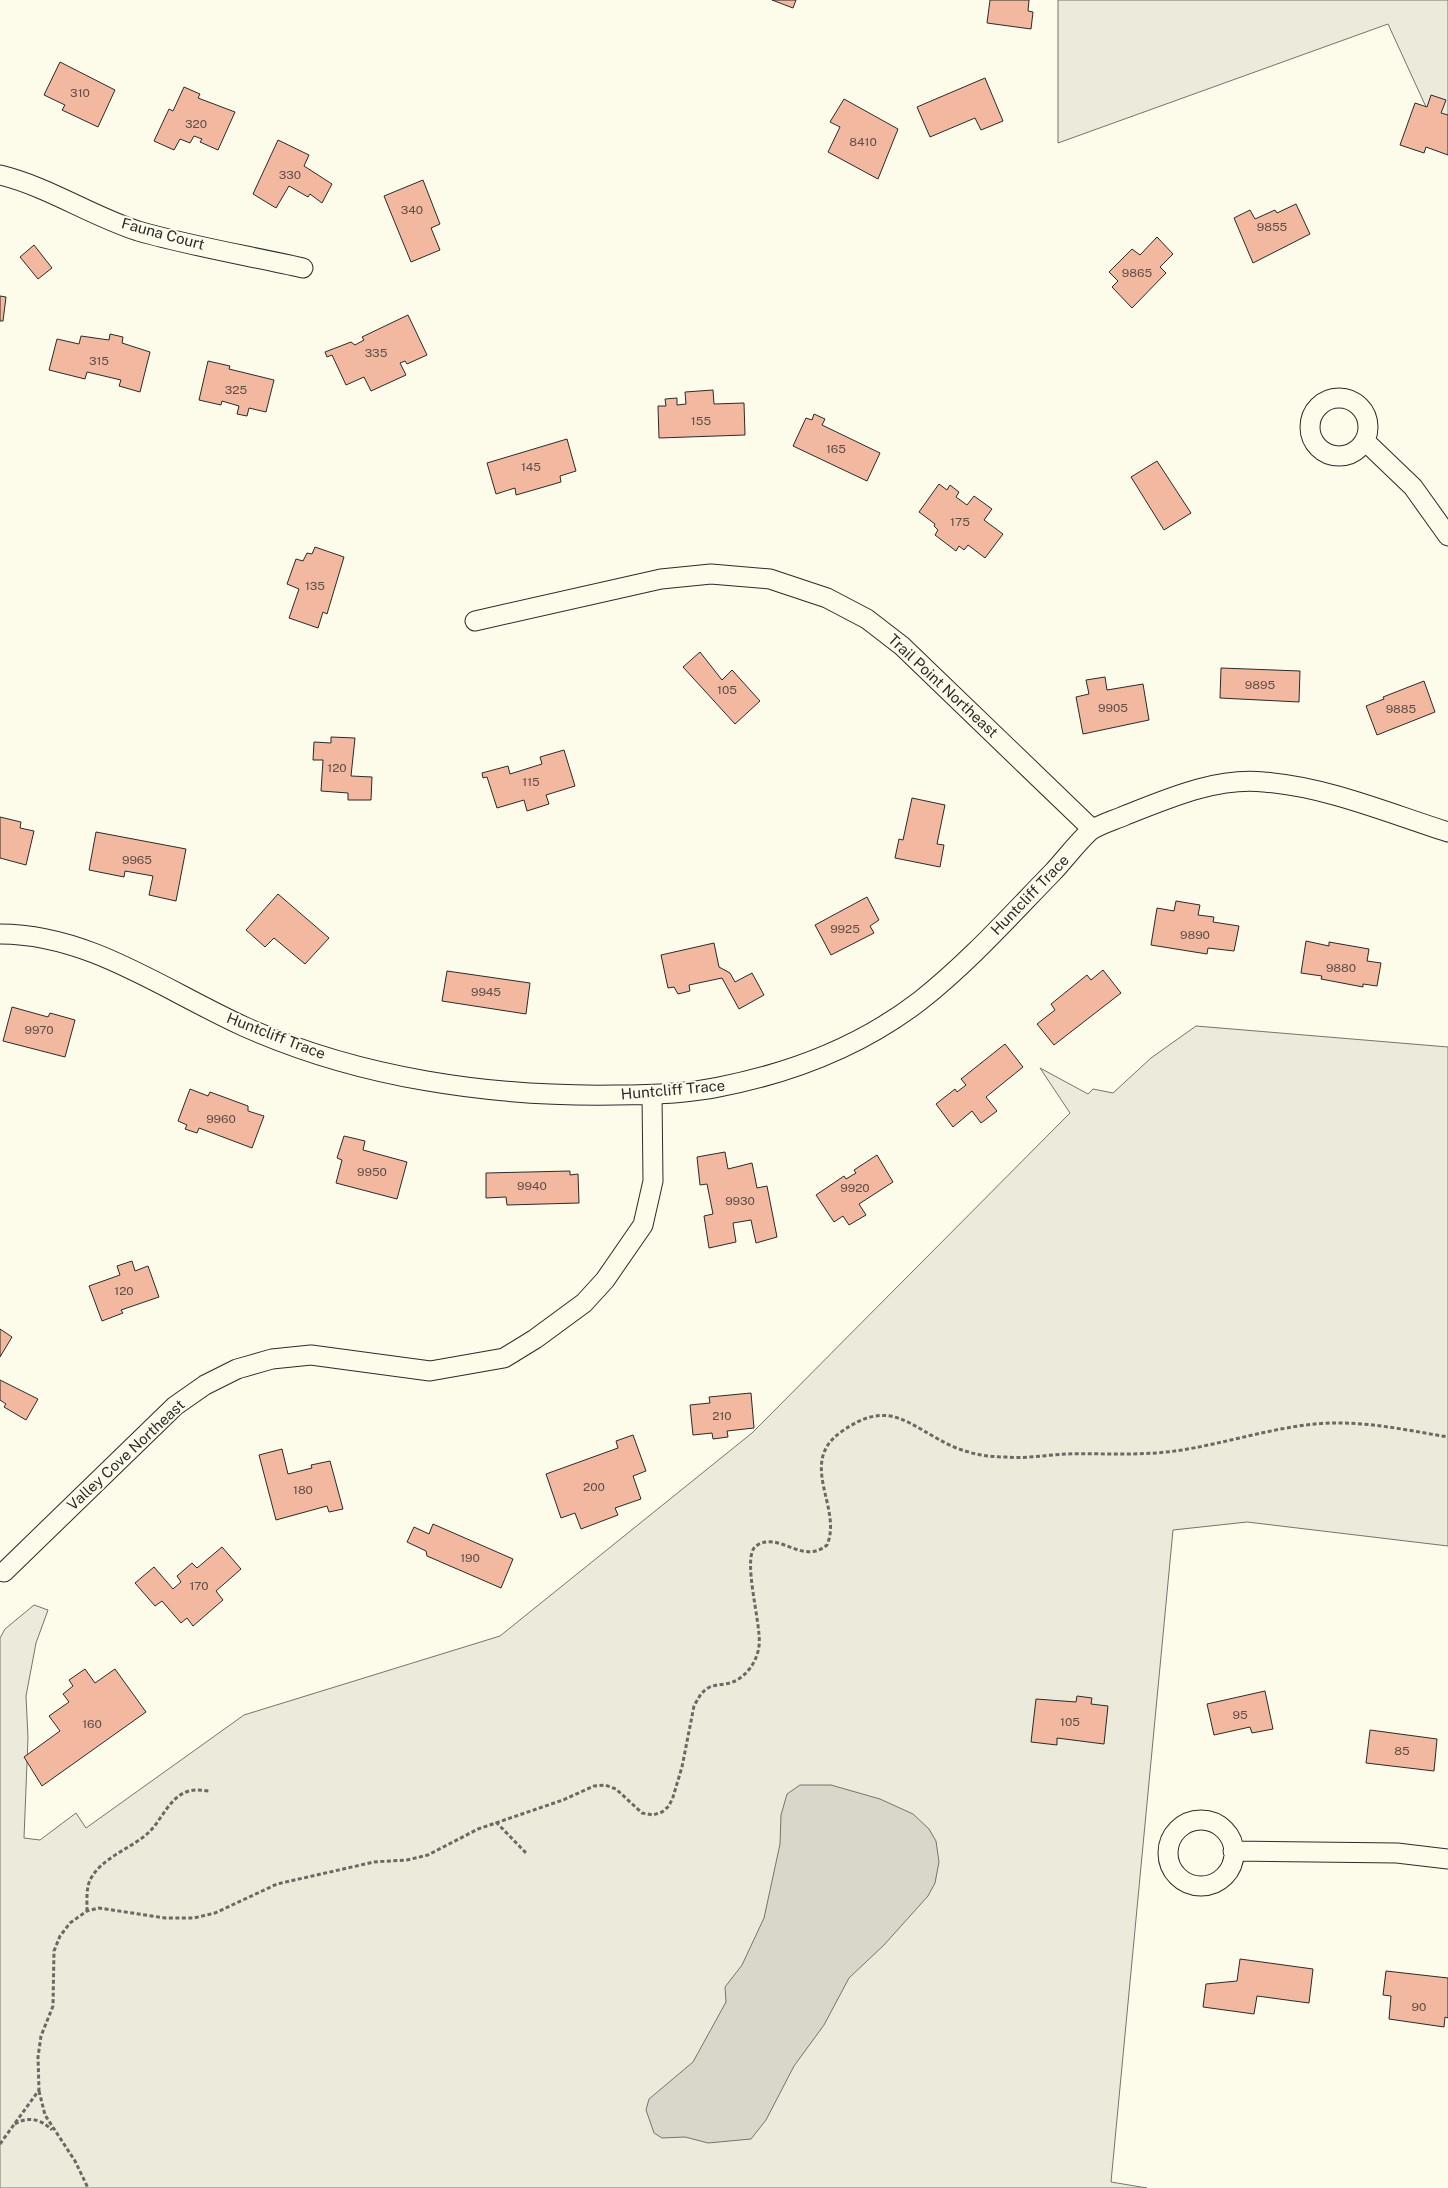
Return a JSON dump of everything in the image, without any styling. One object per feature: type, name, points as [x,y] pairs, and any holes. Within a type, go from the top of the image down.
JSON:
[{"type":"street","name":"Fauna Court","points":[[0,175],[24,181],[107,219],[139,231],[303,268]]},
{"type":"street","points":[[1365,441],[1413,487],[1448,536]]},
{"type":"street","name":"Trail Point Northeast","points":[[475,621],[661,579],[711,574],[770,580],[827,598],[867,618],[902,646],[1092,829]]},
{"type":"street","name":"Huntcliff Trace","points":[[0,934],[17,934],[60,941],[92,951],[245,1027],[307,1050],[370,1068],[438,1083],[507,1092],[576,1096],[652,1095],[714,1088],[770,1075],[825,1056],[876,1030],[917,1003],[956,972],[1092,829],[1170,797],[1222,784],[1261,781],[1311,789],[1448,832]]},
{"type":"street","name":"Valley Cove Northeast","points":[[4,1572],[175,1406],[205,1385],[237,1369],[272,1359],[311,1355],[430,1370],[504,1358],[560,1322],[584,1303],[605,1280],[643,1225],[653,1182],[652,1095]]},
{"type":"street","points":[[1233,1851],[1397,1853],[1448,1859]]},
{"type":"path","points":[[88,2188],[75,2161],[45,2115],[39,2090],[38,2057],[41,2036],[53,2006],[54,1951],[60,1936],[70,1923],[87,1911],[100,1908],[148,1916],[194,1918],[215,1913],[277,1884],[374,1862],[407,1860],[428,1855],[496,1822],[563,1800],[594,1786],[605,1785],[616,1789],[642,1812],[653,1815],[662,1812],[669,1806],[682,1767],[694,1706],[699,1696],[709,1687],[738,1680],[750,1668],[757,1654],[759,1633],[750,1553],[755,1547],[764,1542],[784,1544],[811,1552],[821,1550],[828,1545],[831,1527],[821,1478],[822,1458],[830,1442],[841,1432],[874,1416],[888,1415],[905,1419],[954,1447],[976,1455],[1008,1458],[1176,1451],[1236,1438],[1339,1422],[1448,1437]]},
{"type":"path","points":[[87,1911],[90,1880],[103,1865],[138,1842],[151,1830],[173,1801],[185,1792],[198,1789],[209,1790]]},
{"type":"path","points":[[496,1822],[526,1852]]},
{"type":"path","points":[[0,2144],[39,2090]]},
{"type":"path","points":[[9,2130],[16,2124],[30,2119],[46,2124],[56,2134]]},
{"type":"shaded area","points":[[1058,0],[1448,0],[1448,155],[1388,24],[1058,143]]},
{"type":"shaded area","points":[[1196,1026],[1448,1047],[1448,1546],[1247,1522],[1173,1530],[1111,2182],[1147,2188],[0,2188],[0,1638],[5,1629],[34,1605],[48,1610],[36,1643],[26,1696],[28,1738],[24,1838],[40,1840],[76,1813],[86,1828],[244,1715],[500,1636],[752,1433],[1070,1113],[1040,1068],[1088,1094],[1093,1089],[1113,1093],[1151,1058]]},
{"type":"shaded area","points":[[800,1785],[831,1785],[880,1799],[913,1814],[929,1829],[936,1841],[939,1862],[935,1883],[928,1896],[884,1945],[849,1978],[824,2025],[794,2066],[766,2120],[751,2139],[708,2143],[685,2137],[662,2138],[654,2133],[646,2110],[649,2099],[693,2062],[726,2002],[725,1987],[742,1965],[764,1918],[780,1844],[781,1815],[787,1794]]},
{"type":"building","points":[[772,0],[796,0],[793,8]]},
{"type":"building","points":[[990,0],[1029,0],[1028,11],[1033,12],[1031,29],[987,23]]},
{"type":"building","points":[[60,62],[115,90],[98,127],[62,110],[65,105],[44,95]]},
{"type":"building","points":[[985,78],[1003,121],[981,130],[975,118],[930,137],[917,107]]},
{"type":"building","points":[[184,87],[200,94],[198,98],[235,112],[218,150],[200,142],[202,139],[194,136],[190,143],[180,139],[174,150],[154,141],[169,109],[173,111]]},
{"type":"building","points":[[1431,95],[1446,100],[1441,113],[1448,115],[1448,155],[1426,147],[1424,153],[1400,145],[1415,103],[1427,107]]},
{"type":"building","points":[[844,99],[898,129],[878,179],[828,152],[840,127],[830,122]]},
{"type":"building","points":[[278,140],[309,155],[304,166],[332,184],[322,203],[310,194],[308,197],[289,186],[276,208],[253,194]]},
{"type":"building","points":[[423,180],[440,224],[431,228],[440,250],[411,262],[384,196]]},
{"type":"building","points":[[1296,204],[1310,234],[1253,263],[1234,218],[1250,210],[1255,219],[1275,210],[1277,213]]},
{"type":"building","points":[[1157,237],[1173,254],[1160,267],[1166,273],[1132,308],[1112,287],[1118,281],[1109,272],[1132,249],[1140,255]]},
{"type":"building","points":[[34,245],[52,268],[38,279],[20,257]]},
{"type":"building","points":[[0,296],[6,297],[3,321],[0,321]]},
{"type":"building","points":[[408,315],[427,355],[407,364],[405,361],[400,363],[406,375],[371,391],[364,377],[346,385],[332,355],[327,357],[325,352],[351,342],[355,345],[364,340],[362,337]]},
{"type":"building","points":[[110,334],[123,337],[122,343],[150,352],[140,392],[119,386],[121,380],[87,372],[85,379],[49,370],[57,339],[79,344],[81,336],[109,340]]},
{"type":"building","points":[[208,361],[230,366],[229,369],[274,380],[266,412],[249,408],[247,416],[237,414],[239,406],[222,401],[221,405],[199,400]]},
{"type":"building","points":[[713,390],[714,404],[744,403],[745,435],[659,438],[658,406],[666,406],[665,399],[677,398],[677,405],[686,404],[685,392]]},
{"type":"building","points":[[814,414],[825,419],[822,425],[880,453],[867,481],[793,446],[806,418],[812,420]]},
{"type":"building","points":[[567,439],[576,471],[560,476],[561,482],[516,495],[515,488],[496,494],[487,463]]},
{"type":"building","points":[[1157,461],[1191,513],[1164,530],[1131,477]]},
{"type":"building","points":[[939,484],[947,490],[950,485],[959,492],[956,497],[967,505],[974,496],[992,509],[984,520],[1003,534],[985,558],[968,545],[964,550],[959,546],[956,551],[935,535],[938,530],[934,526],[935,524],[919,512]]},
{"type":"building","points":[[315,547],[344,557],[327,614],[323,612],[318,628],[289,618],[299,589],[287,584],[296,559],[303,561],[307,553],[312,554]]},
{"type":"building","points":[[700,652],[722,680],[732,670],[760,701],[735,724],[683,667]]},
{"type":"building","points":[[1221,668],[1300,671],[1299,702],[1220,698]]},
{"type":"building","points":[[1105,677],[1107,690],[1143,684],[1149,720],[1083,734],[1076,697],[1089,694],[1086,680]]},
{"type":"building","points":[[1424,681],[1435,712],[1377,735],[1366,706],[1384,699],[1383,697]]},
{"type":"building","points":[[331,737],[355,738],[351,776],[372,777],[371,800],[348,800],[348,793],[321,791],[323,760],[313,760],[314,742],[331,743]]},
{"type":"building","points":[[564,750],[575,786],[546,795],[549,804],[527,811],[524,800],[497,808],[487,777],[483,778],[482,773],[508,766],[510,774],[542,764],[540,757]]},
{"type":"building","points":[[912,798],[945,805],[937,844],[944,845],[940,867],[895,858],[899,839],[903,840]]},
{"type":"building","points":[[0,817],[21,822],[20,828],[34,831],[26,865],[0,858]]},
{"type":"building","points":[[96,832],[186,849],[176,901],[149,895],[153,876],[125,871],[124,877],[89,870]]},
{"type":"building","points":[[278,894],[329,938],[305,964],[274,938],[265,947],[246,930]]},
{"type":"building","points":[[867,897],[879,920],[870,926],[874,933],[831,955],[815,925]]},
{"type":"building","points":[[1176,901],[1200,905],[1198,915],[1214,917],[1213,922],[1239,926],[1234,951],[1208,948],[1207,954],[1151,945],[1157,908],[1174,911]]},
{"type":"building","points":[[1306,941],[1329,946],[1329,942],[1369,949],[1367,961],[1381,963],[1377,986],[1363,984],[1363,987],[1321,979],[1322,976],[1301,973]]},
{"type":"building","points":[[714,943],[719,967],[730,973],[735,982],[752,973],[764,995],[739,1009],[722,978],[689,985],[690,991],[678,994],[674,987],[668,988],[661,955]]},
{"type":"building","points":[[1103,970],[1121,993],[1054,1045],[1037,1024],[1055,1010],[1051,1004],[1087,975],[1091,980]]},
{"type":"building","points":[[447,971],[530,983],[526,1014],[442,1001]]},
{"type":"building","points":[[12,1007],[48,1017],[50,1013],[75,1020],[65,1057],[3,1041]]},
{"type":"building","points":[[1005,1044],[1023,1067],[986,1097],[997,1111],[981,1123],[972,1111],[953,1127],[936,1104],[955,1089],[957,1092],[966,1085],[961,1079]]},
{"type":"building","points":[[190,1089],[208,1096],[210,1092],[248,1106],[248,1111],[264,1116],[252,1148],[199,1128],[197,1133],[185,1129],[187,1125],[178,1121]]},
{"type":"building","points":[[344,1136],[365,1141],[363,1150],[407,1162],[397,1199],[336,1183],[342,1160],[337,1158]]},
{"type":"building","points":[[725,1152],[728,1169],[752,1163],[757,1188],[767,1186],[777,1237],[756,1243],[751,1220],[733,1223],[736,1242],[709,1248],[704,1216],[713,1214],[707,1184],[700,1185],[697,1157]]},
{"type":"building","points":[[877,1155],[893,1182],[859,1204],[866,1215],[849,1225],[843,1216],[834,1222],[816,1195],[844,1176],[846,1179],[856,1173],[854,1170]]},
{"type":"building","points":[[570,1171],[570,1175],[578,1174],[579,1203],[507,1205],[506,1197],[486,1198],[486,1173]]},
{"type":"building","points":[[132,1261],[135,1271],[148,1266],[159,1297],[121,1310],[123,1313],[102,1321],[89,1286],[120,1275],[117,1266]]},
{"type":"building","points":[[0,1329],[12,1337],[0,1357]]},
{"type":"building","points":[[0,1380],[38,1399],[26,1420],[4,1407],[6,1404],[0,1400]]},
{"type":"building","points":[[751,1393],[754,1428],[727,1431],[728,1437],[713,1439],[712,1433],[693,1435],[690,1405],[710,1403],[709,1397]]},
{"type":"building","points":[[633,1435],[646,1471],[633,1476],[641,1499],[615,1508],[618,1515],[581,1529],[575,1513],[561,1518],[546,1474],[618,1448],[616,1441]]},
{"type":"building","points":[[282,1449],[288,1474],[312,1468],[311,1465],[330,1461],[343,1509],[329,1512],[327,1506],[276,1520],[259,1455]]},
{"type":"building","points":[[433,1524],[513,1559],[501,1588],[427,1556],[426,1551],[407,1542],[414,1527],[429,1534]]},
{"type":"building","points":[[222,1547],[241,1569],[216,1591],[223,1600],[193,1626],[187,1618],[181,1623],[162,1601],[155,1606],[135,1583],[154,1567],[173,1589],[181,1582],[177,1576],[192,1563],[197,1568]]},
{"type":"building","points":[[85,1669],[95,1683],[115,1669],[146,1712],[42,1786],[24,1757],[60,1731],[49,1716],[69,1702],[63,1694],[73,1686],[69,1680]]},
{"type":"building","points":[[1265,1691],[1273,1729],[1252,1733],[1250,1727],[1214,1735],[1207,1704]]},
{"type":"building","points":[[1077,1696],[1092,1698],[1091,1704],[1108,1706],[1104,1744],[1057,1738],[1057,1745],[1031,1742],[1036,1699],[1076,1702]]},
{"type":"building","points":[[1370,1730],[1437,1739],[1434,1771],[1366,1763]]},
{"type":"building","points":[[1240,1959],[1313,1969],[1309,2003],[1257,1996],[1254,2014],[1203,2007],[1206,1984],[1237,1981]]},
{"type":"building","points":[[1386,1971],[1448,1978],[1448,2018],[1445,2017],[1444,2027],[1389,2019],[1391,1996],[1383,1995]]}]
